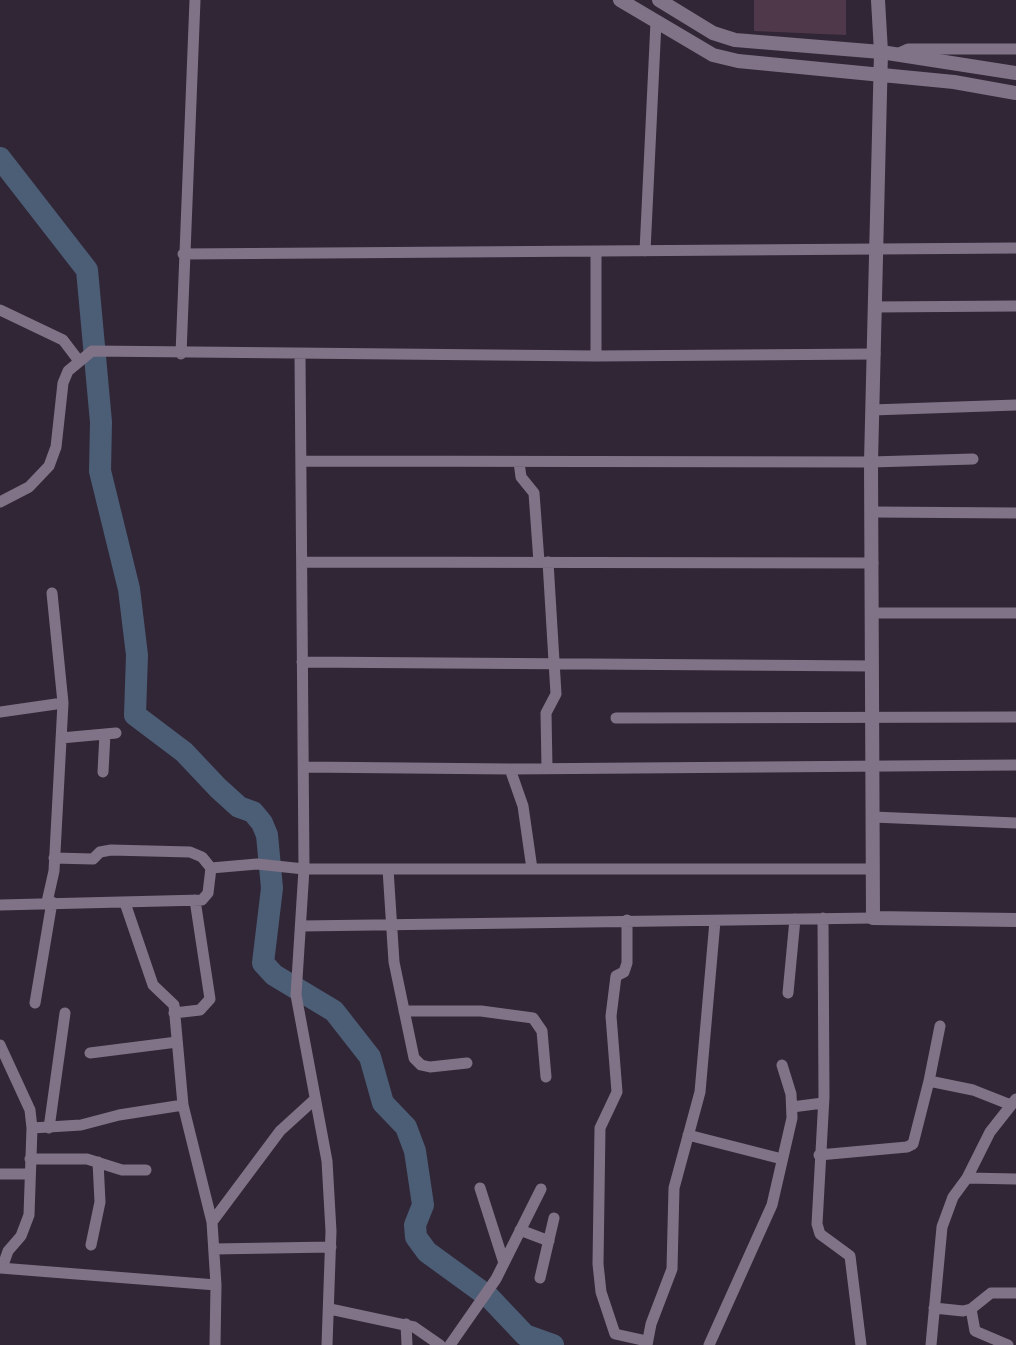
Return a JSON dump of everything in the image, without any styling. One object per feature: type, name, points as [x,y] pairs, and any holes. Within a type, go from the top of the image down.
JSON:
[{"type":"street","points":[[181,354],[194,0]]},
{"type":"street","points":[[620,0],[713,55],[738,62],[954,82],[1016,93]]},
{"type":"street","points":[[659,0],[713,33],[734,40],[881,52],[1016,73]]},
{"type":"street","points":[[873,918],[871,462],[881,52],[878,0]]},
{"type":"street","points":[[644,251],[656,22]]},
{"type":"street","points":[[897,54],[908,49],[1016,49]]},
{"type":"street","points":[[183,254],[1016,248]]},
{"type":"street","points":[[596,252],[596,356]]},
{"type":"street","points":[[874,307],[1016,306]]},
{"type":"street","points":[[0,310],[62,340],[79,361]]},
{"type":"street","points":[[0,502],[28,487],[49,466],[56,447],[63,382],[79,361],[98,351],[596,356],[875,354]]},
{"type":"street","points":[[300,354],[304,869],[296,995],[327,1161],[331,1247],[327,1345]]},
{"type":"street","points":[[872,410],[1016,405]]},
{"type":"street","points":[[302,461],[973,460]]},
{"type":"street","points":[[519,462],[522,477],[534,493],[554,664],[556,698],[546,713],[546,768]]},
{"type":"street","points":[[874,512],[1016,513]]},
{"type":"street","points":[[302,562],[873,563]]},
{"type":"street","points":[[36,1003],[54,858],[61,738],[62,702],[52,592]]},
{"type":"street","points":[[873,614],[1016,613]]},
{"type":"street","points":[[302,662],[873,666]]},
{"type":"street","points":[[0,712],[62,702]]},
{"type":"street","points":[[616,718],[1016,717]]},
{"type":"street","points":[[61,738],[111,734],[104,772]]},
{"type":"street","points":[[304,767],[1016,765]]},
{"type":"street","points":[[510,769],[523,806],[532,869]]},
{"type":"street","points":[[873,817],[1016,824]]},
{"type":"street","points":[[0,905],[207,897],[211,868],[190,852],[105,850],[93,859],[54,858]]},
{"type":"street","points":[[211,868],[257,864],[304,869],[872,869]]},
{"type":"street","points":[[388,869],[394,962],[414,1058],[421,1065],[466,1063]]},
{"type":"street","points":[[174,1012],[200,1010],[210,998],[194,900]]},
{"type":"street","points":[[126,902],[153,985],[172,1001],[183,1105],[212,1222],[214,1345]]},
{"type":"street","points":[[302,926],[795,918],[1016,920]]},
{"type":"street","points":[[788,994],[795,918]]},
{"type":"street","points":[[823,918],[818,1229],[850,1256],[861,1345]]},
{"type":"street","points":[[627,920],[627,963],[624,972],[616,976],[611,1016],[616,1098],[600,1128],[598,1275],[616,1334],[647,1343],[672,1269],[674,1188],[703,1070],[715,921]]},
{"type":"street","points":[[404,1011],[481,1010],[533,1018],[542,1031],[546,1077]]},
{"type":"street","points":[[49,1128],[65,1013]]},
{"type":"street","points":[[819,1155],[913,1144],[940,1026]]},
{"type":"street","points":[[90,1053],[177,1042]]},
{"type":"street","points":[[0,1045],[30,1110],[32,1128],[27,1224],[1,1268],[216,1285]]},
{"type":"street","points":[[709,1345],[772,1206],[792,1107],[782,1065]]},
{"type":"street","points":[[929,1080],[1014,1102],[990,1132],[942,1227],[931,1345]]},
{"type":"street","points":[[212,1222],[280,1131],[314,1100]]},
{"type":"street","points":[[792,1107],[823,1103]]},
{"type":"street","points":[[32,1128],[80,1125],[183,1105]]},
{"type":"street","points":[[688,1135],[782,1159]]},
{"type":"street","points":[[30,1159],[76,1158],[122,1170],[146,1170]]},
{"type":"street","points":[[91,1245],[98,1215],[98,1162]]},
{"type":"street","points":[[0,1174],[30,1174]]},
{"type":"street","points":[[967,1178],[1016,1179]]},
{"type":"street","points":[[480,1188],[504,1263]]},
{"type":"street","points":[[450,1345],[496,1279],[541,1188]]},
{"type":"street","points":[[540,1278],[554,1218]]},
{"type":"street","points":[[520,1230],[549,1241]]},
{"type":"street","points":[[214,1249],[331,1247]]},
{"type":"street","points":[[934,1308],[971,1309],[991,1294],[1016,1293]]},
{"type":"street","points":[[330,1309],[406,1324],[440,1345]]},
{"type":"street","points":[[971,1309],[975,1331],[1008,1345]]},
{"type":"street","points":[[406,1324],[407,1345]]},
{"type":"building","points":[[754,0],[846,0],[846,35],[754,31]]},
{"type":"waterway","points":[[0,158],[87,270],[101,422],[100,471],[129,589],[137,655],[135,715],[184,752],[218,788],[239,807],[253,812],[262,823],[267,835],[272,888],[263,963],[274,975],[334,1011],[370,1057],[383,1103],[406,1127],[415,1151],[423,1205],[415,1225],[416,1237],[427,1252],[489,1297],[525,1335],[553,1345]]}]
